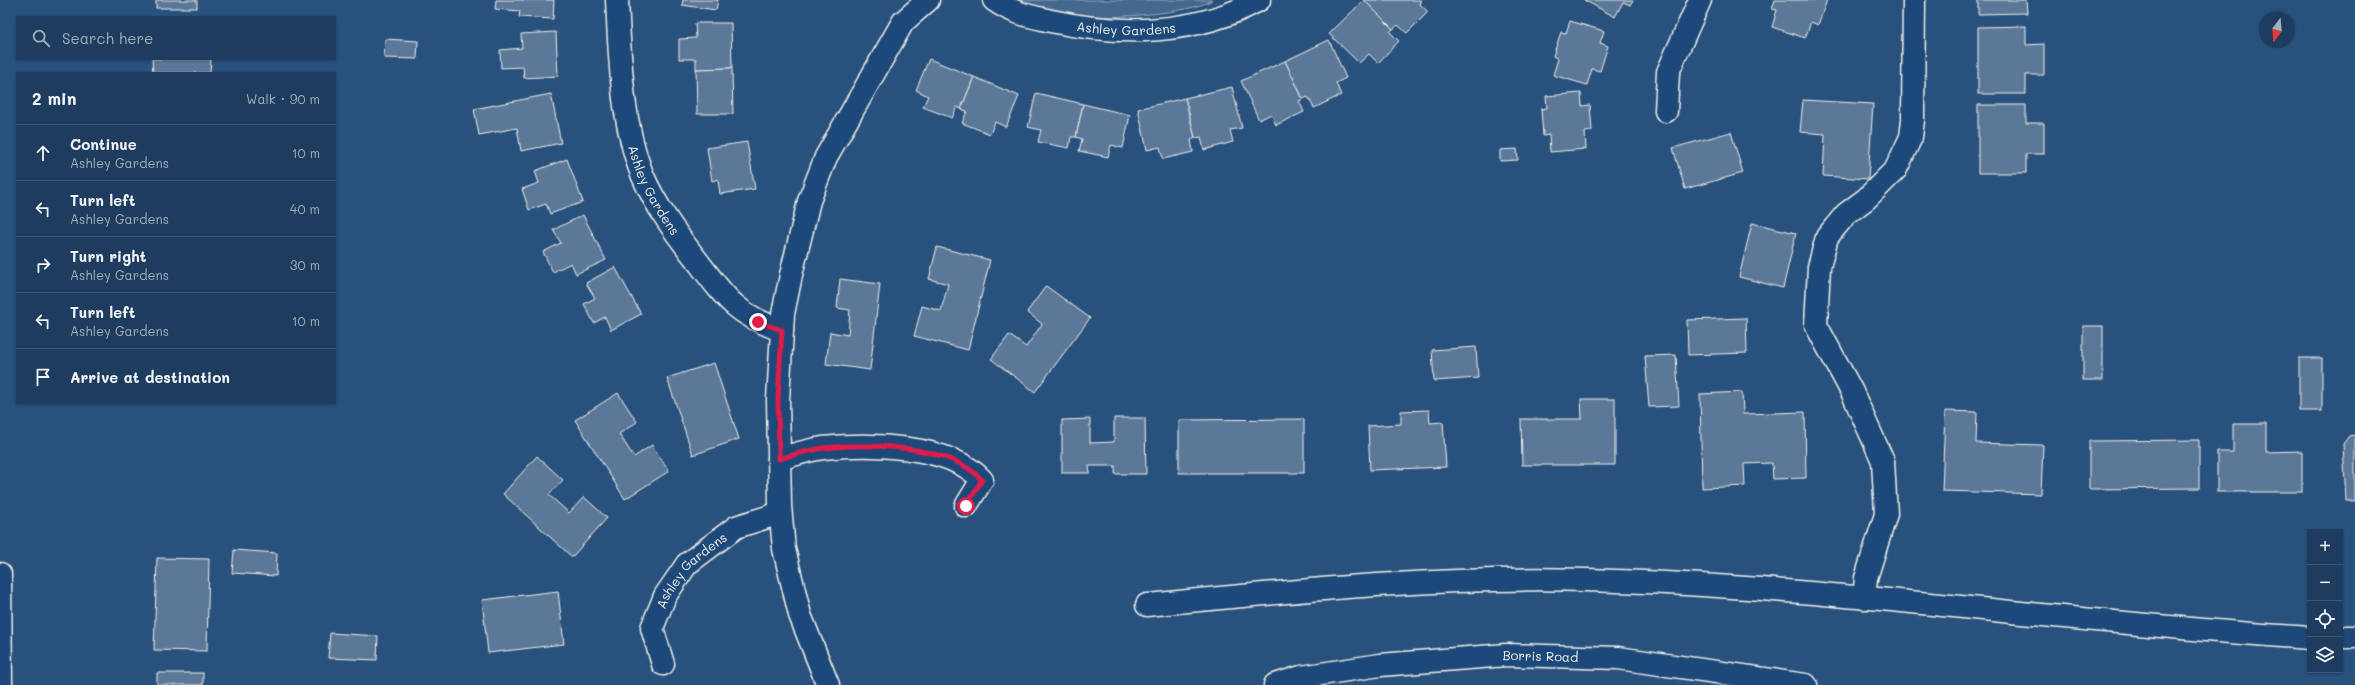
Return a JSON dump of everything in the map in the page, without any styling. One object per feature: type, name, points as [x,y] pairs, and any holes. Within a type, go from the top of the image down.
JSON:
[{"type":"street","name":"Ashley Gardens","points":[[617,0],[620,55],[627,117],[642,174],[665,219],[734,306],[758,322],[782,330]]},
{"type":"street","points":[[828,685],[800,615],[784,549],[780,513],[778,400],[782,330],[794,260],[809,201],[826,157],[902,22],[928,0]]},
{"type":"street","name":"Ashley Gardens","points":[[994,0],[1016,14],[1071,26],[1159,30],[1190,25],[1217,17],[1259,0]]},
{"type":"street","points":[[1666,111],[1668,72],[1700,0]]},
{"type":"street","points":[[1864,598],[1866,578],[1886,514],[1883,461],[1852,392],[1816,325],[1819,267],[1827,237],[1846,214],[1866,199],[1896,169],[1911,137],[1913,120],[1914,0]]},
{"type":"street","points":[[779,459],[822,448],[866,446],[897,447],[939,456],[974,470],[982,480],[966,506]]},
{"type":"street","name":"Ashley Gardens","points":[[663,664],[652,628],[665,596],[687,564],[736,527],[780,513]]},
{"type":"street","points":[[0,574],[1,685]]},
{"type":"street","points":[[1147,605],[1360,585],[1475,579],[1585,580],[1724,586],[1864,598],[2072,620],[2307,638]]},
{"type":"street","points":[[2343,637],[2355,636]]},
{"type":"street","name":"Borris Road","points":[[1275,685],[1302,677],[1380,665],[1506,655],[1618,658],[1806,685]]},
{"type":"shaded area","points":[[1007,0],[1212,0],[1201,5],[1167,12],[1126,16],[1076,17]]},
{"type":"building","points":[[156,0],[197,0],[197,8],[156,8]]},
{"type":"building","points":[[496,0],[554,0],[553,19],[519,17],[520,11],[495,9]]},
{"type":"building","points":[[683,0],[718,0],[716,10],[682,5]]},
{"type":"building","points":[[1364,0],[1393,29],[1390,32],[1399,41],[1378,63],[1369,54],[1359,63],[1329,34]]},
{"type":"building","points":[[1364,0],[1422,0],[1419,3],[1428,12],[1407,33],[1398,25],[1393,29]]},
{"type":"building","points":[[1584,0],[1633,0],[1630,5],[1623,2],[1615,17]]},
{"type":"building","points":[[1775,0],[1827,0],[1818,25],[1811,22],[1805,38],[1772,27],[1777,10],[1772,9]]},
{"type":"building","points":[[1978,0],[2026,0],[2027,13],[1978,14]]},
{"type":"building","points":[[1570,21],[1604,31],[1600,43],[1608,46],[1600,71],[1592,69],[1587,85],[1553,75],[1558,59],[1553,56],[1561,32],[1566,33]]},
{"type":"building","points":[[695,23],[731,23],[732,68],[696,69],[696,59],[679,59],[679,39],[696,38]]},
{"type":"building","points":[[2026,26],[2026,45],[2044,44],[2044,75],[2026,75],[2026,94],[1978,94],[1978,27]]},
{"type":"building","points":[[556,32],[558,76],[524,78],[523,67],[501,68],[500,50],[522,48],[521,34]]},
{"type":"building","points":[[385,39],[418,41],[417,59],[384,58]]},
{"type":"building","points":[[1329,40],[1346,78],[1336,83],[1341,95],[1314,108],[1308,97],[1303,99],[1285,61]]},
{"type":"building","points":[[929,59],[974,77],[961,109],[957,107],[952,118],[923,107],[928,96],[916,90]]},
{"type":"building","points":[[152,60],[211,60],[210,72],[153,72]]},
{"type":"building","points":[[1285,61],[1303,99],[1299,101],[1304,112],[1276,125],[1271,114],[1259,120],[1241,81]]},
{"type":"building","points":[[732,68],[733,114],[697,114],[696,69]]},
{"type":"building","points":[[974,77],[1019,96],[1006,127],[995,122],[990,134],[962,123],[967,111],[961,109]]},
{"type":"building","points":[[1232,87],[1242,128],[1230,130],[1233,142],[1204,150],[1201,137],[1195,138],[1185,98]]},
{"type":"building","points":[[1036,93],[1083,104],[1076,137],[1071,137],[1069,148],[1038,142],[1041,130],[1028,127]]},
{"type":"building","points":[[1581,93],[1582,106],[1590,105],[1592,131],[1585,132],[1586,149],[1550,152],[1549,135],[1543,136],[1541,109],[1547,108],[1546,96]]},
{"type":"building","points":[[551,94],[561,143],[521,151],[517,128],[479,135],[474,109]]},
{"type":"building","points":[[1185,98],[1195,138],[1191,140],[1193,152],[1163,159],[1160,147],[1147,150],[1138,109]]},
{"type":"building","points":[[1803,100],[1873,104],[1868,179],[1823,176],[1825,134],[1800,132]]},
{"type":"building","points":[[1083,104],[1130,115],[1123,148],[1111,145],[1108,157],[1079,151],[1082,139],[1076,137]]},
{"type":"building","points":[[1978,105],[2026,105],[2026,123],[2044,123],[2044,154],[2026,154],[2026,173],[1978,173]]},
{"type":"building","points":[[1731,132],[1743,173],[1685,189],[1673,148]]},
{"type":"building","points":[[747,142],[755,189],[720,194],[718,179],[712,181],[707,148]]},
{"type":"building","points":[[1517,149],[1518,160],[1500,161],[1500,150]]},
{"type":"building","points":[[567,159],[583,202],[550,214],[546,204],[529,210],[522,189],[539,183],[535,171]]},
{"type":"building","points":[[583,215],[606,260],[576,274],[571,263],[553,272],[543,252],[561,243],[553,230]]},
{"type":"building","points":[[1752,223],[1796,233],[1783,288],[1739,277]]},
{"type":"building","points":[[937,247],[990,260],[968,350],[914,336],[922,306],[941,311],[948,284],[929,279]]},
{"type":"building","points":[[615,267],[641,314],[611,330],[605,317],[594,323],[584,304],[595,298],[586,283]]},
{"type":"building","points":[[840,279],[880,284],[870,370],[826,364],[830,332],[848,335],[850,310],[837,308]]},
{"type":"building","points":[[1046,286],[1090,318],[1035,392],[991,359],[1009,335],[1026,347],[1042,324],[1027,312]]},
{"type":"building","points":[[1746,318],[1747,353],[1688,355],[1687,320]]},
{"type":"building","points":[[2083,326],[2103,326],[2103,380],[2083,380]]},
{"type":"building","points":[[1476,347],[1478,378],[1434,381],[1432,350]]},
{"type":"building","points":[[1676,355],[1679,406],[1649,407],[1645,356]]},
{"type":"building","points":[[2299,358],[2322,358],[2322,411],[2299,411]]},
{"type":"building","points":[[714,363],[739,439],[693,455],[667,378]]},
{"type":"building","points":[[1742,392],[1743,414],[1805,412],[1806,478],[1773,479],[1772,463],[1744,464],[1745,486],[1702,488],[1700,394]]},
{"type":"building","points":[[618,393],[637,422],[619,434],[634,457],[652,445],[669,471],[625,499],[575,420]]},
{"type":"building","points":[[1581,399],[1615,399],[1615,465],[1522,465],[1521,419],[1582,419]]},
{"type":"building","points":[[1429,410],[1430,423],[1443,422],[1446,467],[1370,470],[1368,426],[1401,424],[1401,411]]},
{"type":"building","points":[[1945,411],[1977,412],[1976,443],[2043,445],[2041,494],[1942,491]]},
{"type":"building","points":[[1114,418],[1145,418],[1146,474],[1115,474],[1115,466],[1089,466],[1090,473],[1062,473],[1062,420],[1090,419],[1090,443],[1114,442]]},
{"type":"building","points":[[1304,419],[1304,473],[1179,473],[1179,420]]},
{"type":"building","points":[[2233,424],[2266,424],[2266,452],[2302,451],[2302,492],[2217,492],[2217,452],[2233,452]]},
{"type":"building","points":[[2355,435],[2355,501],[2346,501],[2343,444],[2349,436]]},
{"type":"building","points":[[2199,440],[2199,488],[2089,489],[2089,441]]},
{"type":"building","points":[[537,456],[563,480],[549,495],[569,513],[584,497],[607,518],[572,557],[503,494]]},
{"type":"building","points":[[234,550],[277,553],[276,576],[232,573]]},
{"type":"building","points":[[157,558],[209,559],[207,651],[154,650]]},
{"type":"building","points":[[558,591],[564,644],[488,653],[482,600]]},
{"type":"building","points":[[330,633],[378,636],[377,660],[328,658]]},
{"type":"building","points":[[157,673],[203,673],[203,685],[157,685]]},
{"type":"route","points":[[758,322],[782,330],[778,400],[779,459],[822,448],[866,446],[897,447],[939,456],[974,470],[982,480],[966,506]]}]
